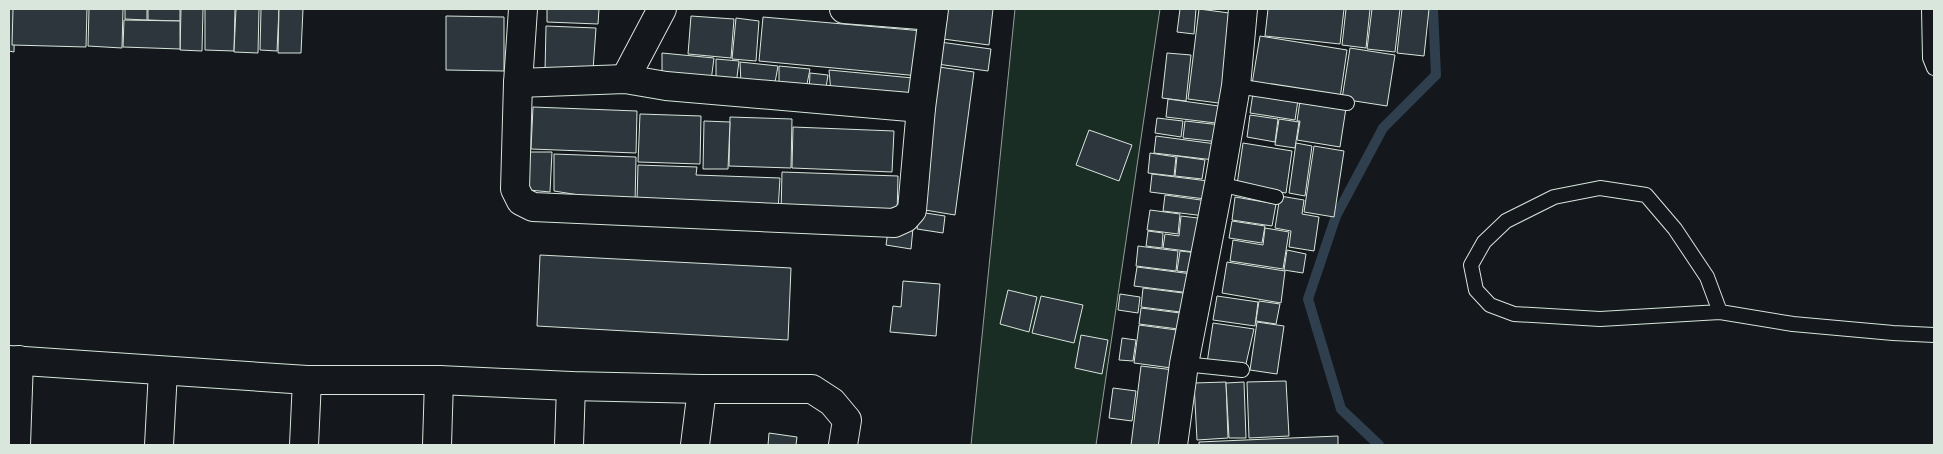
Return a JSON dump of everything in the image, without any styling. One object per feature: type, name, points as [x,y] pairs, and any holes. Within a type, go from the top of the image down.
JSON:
[{"type":"street","points":[[523,9],[514,189],[521,201],[533,207],[894,223],[905,218],[912,210],[934,12],[844,9]]},
{"type":"street","points":[[625,79],[662,9]]},
{"type":"street","points":[[1173,445],[1184,364],[1220,184],[1236,86],[1243,9]]},
{"type":"street","points":[[518,83],[625,79],[666,86],[922,108]]},
{"type":"street","points":[[16,445],[14,360],[307,380],[439,380],[571,386],[812,389],[832,402],[847,420],[843,445]]},
{"type":"street","points":[[159,445],[163,371]]},
{"type":"street","points":[[304,445],[307,380]]},
{"type":"street","points":[[437,445],[439,380]]},
{"type":"street","points":[[569,445],[571,386]]},
{"type":"street","points":[[696,445],[702,389]]},
{"type":"lane","points":[[1929,9],[1930,58],[1934,68]]},
{"type":"lane","points":[[1236,86],[1346,103]]},
{"type":"lane","points":[[1220,184],[1276,197]]},
{"type":"lane","points":[[1720,312],[1707,276],[1675,229],[1646,195],[1600,188],[1554,197],[1506,221],[1484,242],[1470,265],[1476,290],[1490,305],[1514,314],[1600,319],[1720,312],[1793,324],[1934,335]]},
{"type":"lane","points":[[1184,364],[1242,370]]},
{"type":"green space","points":[[1015,9],[1160,9],[1096,445],[971,445]]},
{"type":"building","points":[[9,9],[15,9],[14,52],[9,51]]},
{"type":"building","points":[[13,9],[87,9],[86,47],[12,45]]},
{"type":"building","points":[[89,9],[123,9],[122,48],[88,46]]},
{"type":"building","points":[[125,9],[147,9],[147,20],[125,19]]},
{"type":"building","points":[[148,9],[180,9],[180,21],[148,20]]},
{"type":"building","points":[[181,9],[203,9],[202,51],[180,50]]},
{"type":"building","points":[[205,9],[235,9],[234,51],[205,50]]},
{"type":"building","points":[[236,9],[259,9],[258,53],[234,52]]},
{"type":"building","points":[[261,9],[279,9],[277,51],[260,50]]},
{"type":"building","points":[[279,9],[303,9],[301,53],[278,53]]},
{"type":"building","points":[[547,9],[599,9],[598,24],[547,22]]},
{"type":"building","points":[[947,9],[993,9],[989,45],[943,39]]},
{"type":"building","points":[[1180,9],[1196,9],[1194,34],[1177,32]]},
{"type":"building","points":[[1199,9],[1237,14],[1226,104],[1188,99]]},
{"type":"building","points":[[1268,9],[1344,9],[1340,44],[1265,36]]},
{"type":"building","points":[[1346,9],[1370,9],[1366,48],[1342,45]]},
{"type":"building","points":[[1372,9],[1400,9],[1395,52],[1367,49]]},
{"type":"building","points":[[1402,9],[1429,9],[1424,56],[1397,53]]},
{"type":"building","points":[[446,16],[504,17],[504,71],[446,70]]},
{"type":"building","points":[[691,16],[734,19],[731,58],[688,54]]},
{"type":"building","points":[[763,17],[923,31],[919,76],[759,61]]},
{"type":"building","points":[[736,18],[759,21],[756,61],[732,59]]},
{"type":"building","points":[[124,20],[180,21],[180,49],[123,47]]},
{"type":"building","points":[[546,26],[596,28],[593,70],[545,72]]},
{"type":"building","points":[[1260,36],[1347,50],[1340,98],[1252,84]]},
{"type":"building","points":[[940,42],[991,49],[988,71],[937,64]]},
{"type":"building","points":[[1350,48],[1395,55],[1387,106],[1342,99]]},
{"type":"building","points":[[662,53],[714,58],[711,81],[662,80]]},
{"type":"building","points":[[1167,53],[1191,55],[1186,101],[1162,98]]},
{"type":"building","points":[[716,59],[739,61],[736,85],[716,84]]},
{"type":"building","points":[[740,62],[778,66],[774,88],[741,84]]},
{"type":"building","points":[[779,66],[810,69],[806,89],[779,87]]},
{"type":"building","points":[[939,67],[974,72],[955,215],[919,209]]},
{"type":"building","points":[[829,70],[913,78],[911,98],[831,93]]},
{"type":"building","points":[[810,73],[828,75],[825,94],[809,93]]},
{"type":"building","points":[[1253,93],[1298,100],[1295,120],[1250,113]]},
{"type":"building","points":[[1168,99],[1226,107],[1224,124],[1166,117]]},
{"type":"building","points":[[1300,101],[1346,108],[1340,147],[1297,140],[1300,121],[1297,121]]},
{"type":"building","points":[[533,107],[637,111],[636,153],[531,149]]},
{"type":"building","points":[[640,114],[701,116],[700,164],[638,162]]},
{"type":"building","points":[[1250,115],[1278,119],[1275,142],[1247,137]]},
{"type":"building","points":[[730,117],[792,119],[791,168],[729,166]]},
{"type":"building","points":[[1157,118],[1183,121],[1181,137],[1155,133]]},
{"type":"building","points":[[1279,119],[1299,122],[1295,148],[1275,145]]},
{"type":"building","points":[[704,121],[730,122],[728,169],[703,169]]},
{"type":"building","points":[[1185,121],[1221,125],[1219,142],[1183,138]]},
{"type":"building","points":[[793,127],[894,131],[892,172],[792,168]]},
{"type":"building","points":[[1089,130],[1132,145],[1119,181],[1076,165]]},
{"type":"building","points":[[1156,136],[1216,144],[1214,160],[1154,153]]},
{"type":"building","points":[[1243,143],[1292,151],[1286,193],[1237,185]]},
{"type":"building","points":[[1296,143],[1312,146],[1305,196],[1289,193]]},
{"type":"building","points":[[1314,146],[1344,151],[1334,217],[1304,212]]},
{"type":"building","points":[[529,152],[552,152],[550,192],[529,190]]},
{"type":"building","points":[[1150,153],[1176,157],[1174,176],[1148,173]]},
{"type":"building","points":[[554,154],[636,157],[635,204],[554,191]]},
{"type":"building","points":[[1177,156],[1205,160],[1202,179],[1175,176]]},
{"type":"building","points":[[638,165],[697,167],[696,175],[780,178],[778,211],[637,201]]},
{"type":"building","points":[[782,172],[898,176],[897,217],[781,213]]},
{"type":"building","points":[[1152,174],[1208,181],[1205,199],[1150,192]]},
{"type":"building","points":[[1165,195],[1208,201],[1205,216],[1163,211]]},
{"type":"building","points":[[1280,196],[1304,200],[1302,214],[1319,217],[1314,251],[1289,247],[1291,231],[1275,228]]},
{"type":"building","points":[[1235,197],[1276,204],[1272,226],[1232,220]]},
{"type":"building","points":[[1150,210],[1180,214],[1178,234],[1147,230]]},
{"type":"building","points":[[919,212],[945,216],[943,233],[917,229]]},
{"type":"building","points":[[1181,216],[1206,219],[1202,253],[1163,248],[1165,234],[1179,236]]},
{"type":"building","points":[[1232,221],[1265,226],[1262,243],[1229,238]]},
{"type":"building","points":[[889,224],[913,228],[911,249],[886,245]]},
{"type":"building","points":[[1265,228],[1289,232],[1283,269],[1230,261],[1233,240],[1263,245]]},
{"type":"building","points":[[1148,231],[1163,233],[1162,248],[1146,246]]},
{"type":"building","points":[[1138,246],[1178,251],[1176,271],[1136,266]]},
{"type":"building","points":[[1287,250],[1306,254],[1303,273],[1284,270]]},
{"type":"building","points":[[1180,251],[1198,253],[1196,273],[1177,271]]},
{"type":"building","points":[[540,255],[791,268],[788,340],[537,326]]},
{"type":"building","points":[[1227,262],[1285,271],[1281,303],[1222,293]]},
{"type":"building","points":[[1137,267],[1192,274],[1190,293],[1134,286]]},
{"type":"building","points":[[903,281],[940,284],[936,336],[890,332],[893,306],[901,307]]},
{"type":"building","points":[[1143,288],[1191,294],[1188,313],[1141,307]]},
{"type":"building","points":[[1008,290],[1037,297],[1029,332],[1000,324]]},
{"type":"building","points":[[1120,294],[1140,297],[1138,313],[1118,310]]},
{"type":"building","points":[[1041,296],[1083,305],[1074,343],[1032,333]]},
{"type":"building","points":[[1217,296],[1258,302],[1255,326],[1213,320]]},
{"type":"building","points":[[1259,301],[1280,304],[1276,324],[1256,321]]},
{"type":"building","points":[[1141,308],[1188,314],[1186,330],[1139,324]]},
{"type":"building","points":[[1257,322],[1284,326],[1277,374],[1250,370]]},
{"type":"building","points":[[1213,323],[1254,329],[1245,368],[1207,363]]},
{"type":"building","points":[[1139,325],[1184,331],[1179,369],[1134,363]]},
{"type":"building","points":[[1081,335],[1108,340],[1102,374],[1075,368]]},
{"type":"building","points":[[1122,338],[1136,340],[1133,361],[1119,360]]},
{"type":"building","points":[[1141,366],[1174,370],[1165,445],[1131,445]]},
{"type":"building","points":[[1286,381],[1289,436],[1249,438],[1247,382]]},
{"type":"building","points":[[1226,382],[1228,438],[1197,440],[1194,383]]},
{"type":"building","points":[[1244,382],[1246,438],[1229,438],[1226,383]]},
{"type":"building","points":[[1113,388],[1136,391],[1132,421],[1109,418]]},
{"type":"building","points":[[769,433],[797,437],[796,445],[768,445]]},
{"type":"building","points":[[1338,436],[1338,445],[1199,445],[1199,442]]},
{"type":"waterway","points":[[1379,445],[1341,409],[1308,299],[1336,216],[1383,128],[1436,75],[1433,9]]}]
